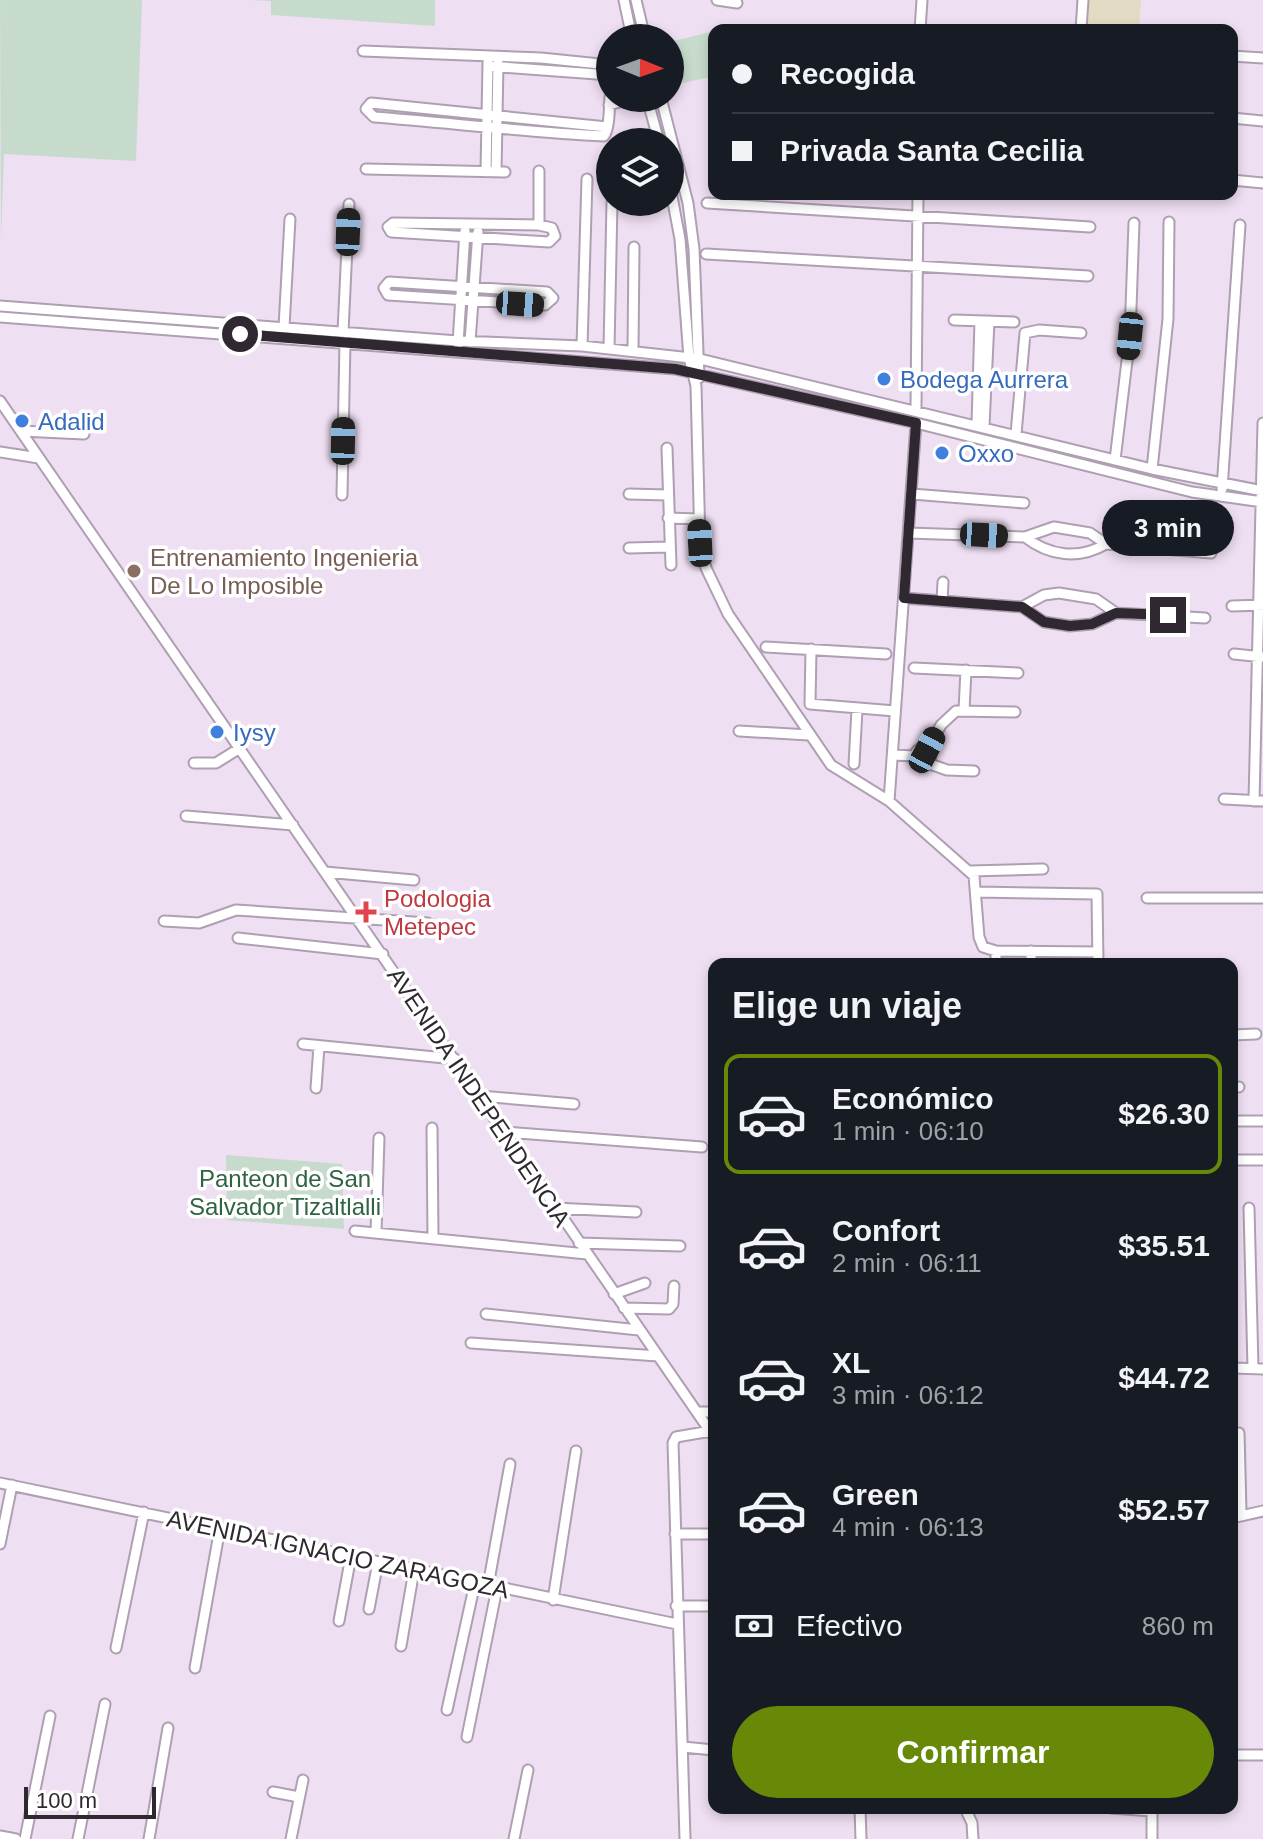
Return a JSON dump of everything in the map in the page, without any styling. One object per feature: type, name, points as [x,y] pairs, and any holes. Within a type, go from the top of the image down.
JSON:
[{"type":"street","points":[[624,0],[629,24]]},
{"type":"street","points":[[636,0],[642,24]]},
{"type":"street","points":[[717,0],[737,3]]},
{"type":"street","points":[[920,24],[922,0]]},
{"type":"street","points":[[1081,24],[1083,0]]},
{"type":"street","points":[[363,51],[493,61],[596,73]]},
{"type":"street","points":[[1238,56],[1263,58]]},
{"type":"street","points":[[493,61],[596,65]]},
{"type":"street","points":[[366,169],[496,172],[490,127],[493,61]]},
{"type":"street","points":[[596,130],[422,106],[375,103],[366,109],[374,117],[490,127],[596,131]]},
{"type":"street","points":[[422,106],[422,119]]},
{"type":"street","points":[[665,112],[688,203],[699,519],[706,568],[716,593],[809,735],[838,771],[889,801],[970,871],[978,892],[980,943],[996,951],[1098,952]]},
{"type":"street","points":[[1238,119],[1263,121]]},
{"type":"street","points":[[539,171],[539,225]]},
{"type":"street","points":[[582,346],[587,179]]},
{"type":"street","points":[[1238,181],[1263,183]]},
{"type":"street","points":[[916,409],[918,200]]},
{"type":"street","points":[[684,204],[688,203]]},
{"type":"street","points":[[707,203],[1090,227]]},
{"type":"street","points":[[342,495],[349,204]]},
{"type":"street","points":[[609,349],[612,216]]},
{"type":"street","points":[[676,216],[695,358]]},
{"type":"street","points":[[284,327],[290,219]]},
{"type":"street","points":[[1152,469],[1168,319],[1169,222]]},
{"type":"street","points":[[393,223],[539,225],[552,228],[552,240],[391,232],[388,227],[393,223]]},
{"type":"street","points":[[1115,460],[1130,336],[1134,223]]},
{"type":"street","points":[[465,224],[462,287],[470,342]]},
{"type":"street","points":[[458,346],[466,300],[476,288],[479,224]]},
{"type":"street","points":[[1222,498],[1240,225]]},
{"type":"street","points":[[633,351],[634,247]]},
{"type":"street","points":[[706,254],[1088,276]]},
{"type":"street","points":[[389,282],[476,288],[547,292],[553,298],[547,306],[388,295],[384,288],[389,282]]},
{"type":"street","points":[[0,306],[284,327],[344,337]]},
{"type":"street","points":[[0,317],[458,346],[696,372],[1222,498],[1262,496]]},
{"type":"street","points":[[954,320],[1014,322]]},
{"type":"street","points":[[981,425],[984,321]]},
{"type":"street","points":[[1016,434],[1025,333],[1047,330],[1081,333]]},
{"type":"street","points":[[458,346],[470,342],[582,346],[695,358],[916,409],[1262,496]]},
{"type":"street","name":"AVENIDA INDEPENDENCIA","points":[[0,401],[4,413],[21,431],[708,1428]]},
{"type":"street","points":[[889,801],[916,423]]},
{"type":"street","points":[[1224,799],[1259,801],[1263,423]]},
{"type":"street","points":[[21,431],[84,434]]},
{"type":"street","points":[[667,448],[671,565]]},
{"type":"street","points":[[0,452],[39,458]]},
{"type":"street","points":[[629,494],[668,495]]},
{"type":"street","points":[[912,494],[1024,503]]},
{"type":"street","points":[[668,518],[699,519]]},
{"type":"street","points":[[909,533],[1025,537],[1054,527],[1090,533],[1106,544]]},
{"type":"street","points":[[1025,537],[1038,547],[1069,554],[1083,554],[1106,544],[1211,553]]},
{"type":"street","points":[[629,548],[669,547]]},
{"type":"street","points":[[942,601],[943,582]]},
{"type":"street","points":[[1022,607],[1044,595],[1059,593],[1096,599],[1116,613]]},
{"type":"street","points":[[904,598],[1022,607],[1044,622],[1070,626],[1092,624],[1116,613],[1205,618]]},
{"type":"street","points":[[1232,606],[1261,605]]},
{"type":"street","points":[[766,647],[886,654]]},
{"type":"street","points":[[811,649],[810,704],[895,711]]},
{"type":"street","points":[[1234,654],[1261,656]]},
{"type":"street","points":[[914,668],[1018,673]]},
{"type":"street","points":[[964,710],[966,670]]},
{"type":"street","points":[[854,764],[857,710]]},
{"type":"street","points":[[927,750],[950,714],[964,710],[1015,712]]},
{"type":"street","points":[[739,731],[809,735]]},
{"type":"street","points":[[194,763],[216,763],[240,748]]},
{"type":"street","points":[[915,756],[921,749],[927,750],[931,756],[927,763]]},
{"type":"street","points":[[893,755],[915,756]]},
{"type":"street","points":[[915,756],[919,763],[947,770],[974,771]]},
{"type":"street","points":[[186,816],[293,825]]},
{"type":"street","points":[[970,871],[1043,869]]},
{"type":"street","points":[[325,872],[414,880]]},
{"type":"street","points":[[978,892],[1097,894],[1098,958]]},
{"type":"street","points":[[1147,898],[1263,898]]},
{"type":"street","points":[[164,921],[199,923],[236,910],[428,923]]},
{"type":"street","points":[[238,938],[383,954]]},
{"type":"street","points":[[996,951],[996,958]]},
{"type":"street","points":[[1031,951],[1031,958]]},
{"type":"street","points":[[1238,1035],[1256,1034]]},
{"type":"street","points":[[303,1044],[455,1059]]},
{"type":"street","points":[[316,1088],[319,1046]]},
{"type":"street","points":[[480,1096],[574,1104]]},
{"type":"street","points":[[1238,1121],[1263,1121]]},
{"type":"street","points":[[432,1128],[433,1239]]},
{"type":"street","points":[[504,1132],[702,1147]]},
{"type":"street","points":[[376,1233],[379,1138]]},
{"type":"street","points":[[1238,1160],[1263,1160]]},
{"type":"street","points":[[555,1208],[636,1212]]},
{"type":"street","points":[[1238,1368],[1258,1369],[1249,1208]]},
{"type":"street","points":[[355,1231],[587,1254]]},
{"type":"street","points":[[579,1243],[680,1246]]},
{"type":"street","points":[[614,1294],[645,1283]]},
{"type":"street","points":[[624,1308],[669,1309],[673,1304],[674,1286]]},
{"type":"street","points":[[486,1314],[639,1330]]},
{"type":"street","points":[[471,1343],[658,1356]]},
{"type":"street","points":[[698,1412],[708,1412]]},
{"type":"street","points":[[1238,1474],[1239,1433]]},
{"type":"street","points":[[685,1839],[676,1606],[674,1439],[708,1435]]},
{"type":"street","points":[[553,1600],[576,1451]]},
{"type":"street","points":[[467,1737],[510,1464]]},
{"type":"street","name":"AVENIDA IGNACIO ZARAGOZA","points":[[0,1483],[677,1624]]},
{"type":"street","points":[[0,1544],[12,1485]]},
{"type":"street","points":[[1238,1516],[1263,1511]]},
{"type":"street","points":[[116,1648],[144,1512]]},
{"type":"street","points":[[195,1668],[220,1528]]},
{"type":"street","points":[[675,1534],[708,1534]]},
{"type":"street","points":[[339,1621],[351,1556]]},
{"type":"street","points":[[369,1609],[378,1562]]},
{"type":"street","points":[[401,1646],[414,1570]]},
{"type":"street","points":[[447,1710],[475,1583]]},
{"type":"street","points":[[676,1606],[708,1606]]},
{"type":"street","points":[[78,1839],[105,1704]]},
{"type":"street","points":[[25,1839],[50,1716]]},
{"type":"street","points":[[149,1839],[168,1728]]},
{"type":"street","points":[[683,1747],[708,1749]]},
{"type":"street","points":[[1238,1755],[1263,1755]]},
{"type":"street","points":[[514,1839],[528,1770]]},
{"type":"street","points":[[291,1839],[303,1780]]},
{"type":"street","points":[[273,1792],[299,1797]]},
{"type":"street","points":[[860,1814],[861,1839]]},
{"type":"street","points":[[968,1814],[973,1839]]},
{"type":"street","points":[[1152,1814],[1152,1839]]},
{"type":"street","points":[[0,1836],[16,1839]]},
{"type":"shaded area","points":[[1089,0],[1141,0],[1139,24],[1088,24]]},
{"type":"green space","points":[[0,0],[142,0],[136,161],[4,154],[1,240]]},
{"type":"green space","points":[[250,0],[435,0],[435,26],[271,15],[271,1]]},
{"type":"green space","points":[[708,32],[708,77],[684,83],[684,38]]},
{"type":"green space","name":"Panteon de San Salvador Tizaltlalli","points":[[226,1155],[342,1164],[344,1229],[227,1220]]},
{"type":"place","name":"Bodega Aurrera","points":[[884,379]]},
{"type":"place","name":"Adalid","points":[[22,421]]},
{"type":"place","name":"Oxxo","points":[[942,453]]},
{"type":"place","name":"Entrenamiento Ingenieria De Lo Imposible","points":[[134,571]]},
{"type":"place","name":"Iysy","points":[[217,732]]},
{"type":"place","name":"Podologia Metepec","points":[[366,912]]},
{"type":"route","points":[[240,334],[595,360],[675,369],[916,423],[904,598],[1022,607],[1034,617],[1052,625],[1081,627],[1116,613],[1168,615]]}]
